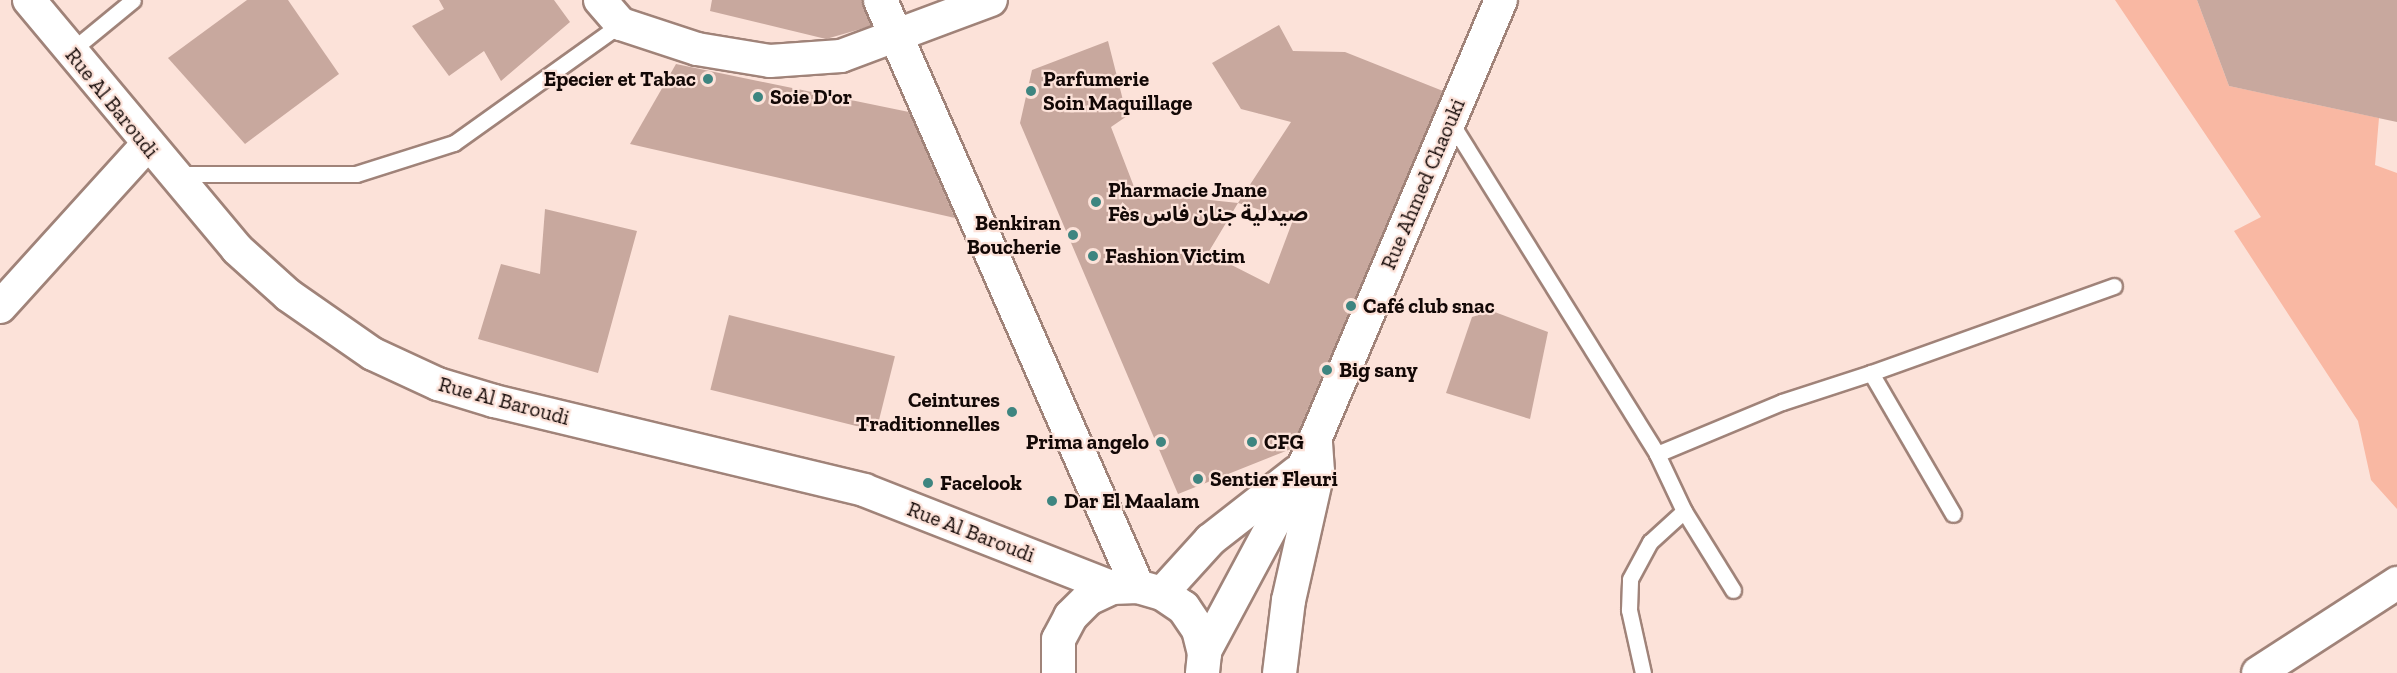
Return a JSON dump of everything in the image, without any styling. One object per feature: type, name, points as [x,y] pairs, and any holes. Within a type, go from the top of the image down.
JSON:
[{"type":"street","name":"Rue Al Baroudi","points":[[29,0],[169,174],[264,274],[338,332],[398,368],[494,401],[864,490],[1137,589]]},
{"type":"street","points":[[600,0],[621,24],[697,49],[770,60],[841,56],[992,0]]},
{"type":"street","points":[[880,0],[1137,589]]},
{"type":"street","name":"Rue Ahmed Chaouki","points":[[1203,663],[1309,453],[1501,0]]},
{"type":"street","points":[[0,307],[146,146]]},
{"type":"street","points":[[1279,673],[1288,600],[1317,471],[1309,453]]},
{"type":"street","name":"Rue Ahmed Chaouki","points":[[1137,589],[1210,540],[1309,453]]},
{"type":"street","points":[[2258,673],[2397,583]]},
{"type":"street","points":[[1056,670],[1058,639],[1070,616],[1088,598],[1137,589],[1183,607],[1198,629],[1203,663]]},
{"type":"lane","points":[[71,51],[133,0]]},
{"type":"lane","points":[[169,174],[356,174],[454,143],[621,24]]},
{"type":"lane","points":[[1450,121],[1657,454],[1684,511],[1733,590]]},
{"type":"lane","points":[[1657,454],[1782,402],[1870,374],[2114,286]]},
{"type":"lane","points":[[1870,374],[1953,514]]},
{"type":"lane","points":[[1643,673],[1629,610],[1630,579],[1650,542],[1684,511]]},
{"type":"shaded area","points":[[2115,0],[2197,0],[2229,86],[2379,118],[2375,165],[2397,173],[2397,509],[2371,480],[2358,421],[2234,231],[2261,217]]},
{"type":"building","points":[[247,0],[288,0],[339,74],[245,144],[168,58]]},
{"type":"building","points":[[439,0],[554,0],[570,22],[501,81],[484,51],[449,76],[412,26],[444,9]]},
{"type":"building","points":[[712,0],[862,0],[871,26],[826,39],[710,11]]},
{"type":"building","points":[[2197,0],[2397,0],[2397,122],[2229,86]]},
{"type":"building","points":[[1279,25],[1293,51],[1345,52],[1443,91],[1291,449],[1178,494],[1020,123],[1032,70],[1108,41],[1127,116],[1111,127],[1136,192],[1238,203],[1291,122],[1241,109],[1212,63]],"holes":[[[1238,203],[1293,220],[1269,284],[1208,253]]]},
{"type":"building","points":[[676,64],[909,112],[955,218],[630,144]]},
{"type":"building","points":[[545,209],[637,231],[598,373],[478,339],[501,264],[540,274]]},
{"type":"building","points":[[1492,311],[1548,332],[1530,419],[1446,393],[1472,317]]},
{"type":"building","points":[[729,315],[895,356],[876,431],[710,390]]},
{"type":"place","name":"Epecier et Tabac","points":[[708,79]]},
{"type":"place","name":"Parfumerie Soin Maquillage","points":[[1031,91]]},
{"type":"place","name":"Soie D'or","points":[[758,97]]},
{"type":"place","name":"Pharmacie Jnane Fès صيدلية جنان فاس","points":[[1096,202]]},
{"type":"place","name":"Benkiran Boucherie","points":[[1073,235]]},
{"type":"place","name":"Fashion Victim","points":[[1093,256]]},
{"type":"place","name":"Café club snac","points":[[1351,306]]},
{"type":"place","name":"Big sany","points":[[1327,370]]},
{"type":"place","name":"Ceintures Traditionnelles","points":[[1012,412]]},
{"type":"place","name":"Prima angelo","points":[[1161,442]]},
{"type":"place","name":"CFG","points":[[1252,442]]},
{"type":"place","name":"Sentier Fleuri","points":[[1198,479]]},
{"type":"place","name":"Facelook","points":[[928,483]]},
{"type":"place","name":"Dar El Maalam","points":[[1052,501]]}]
